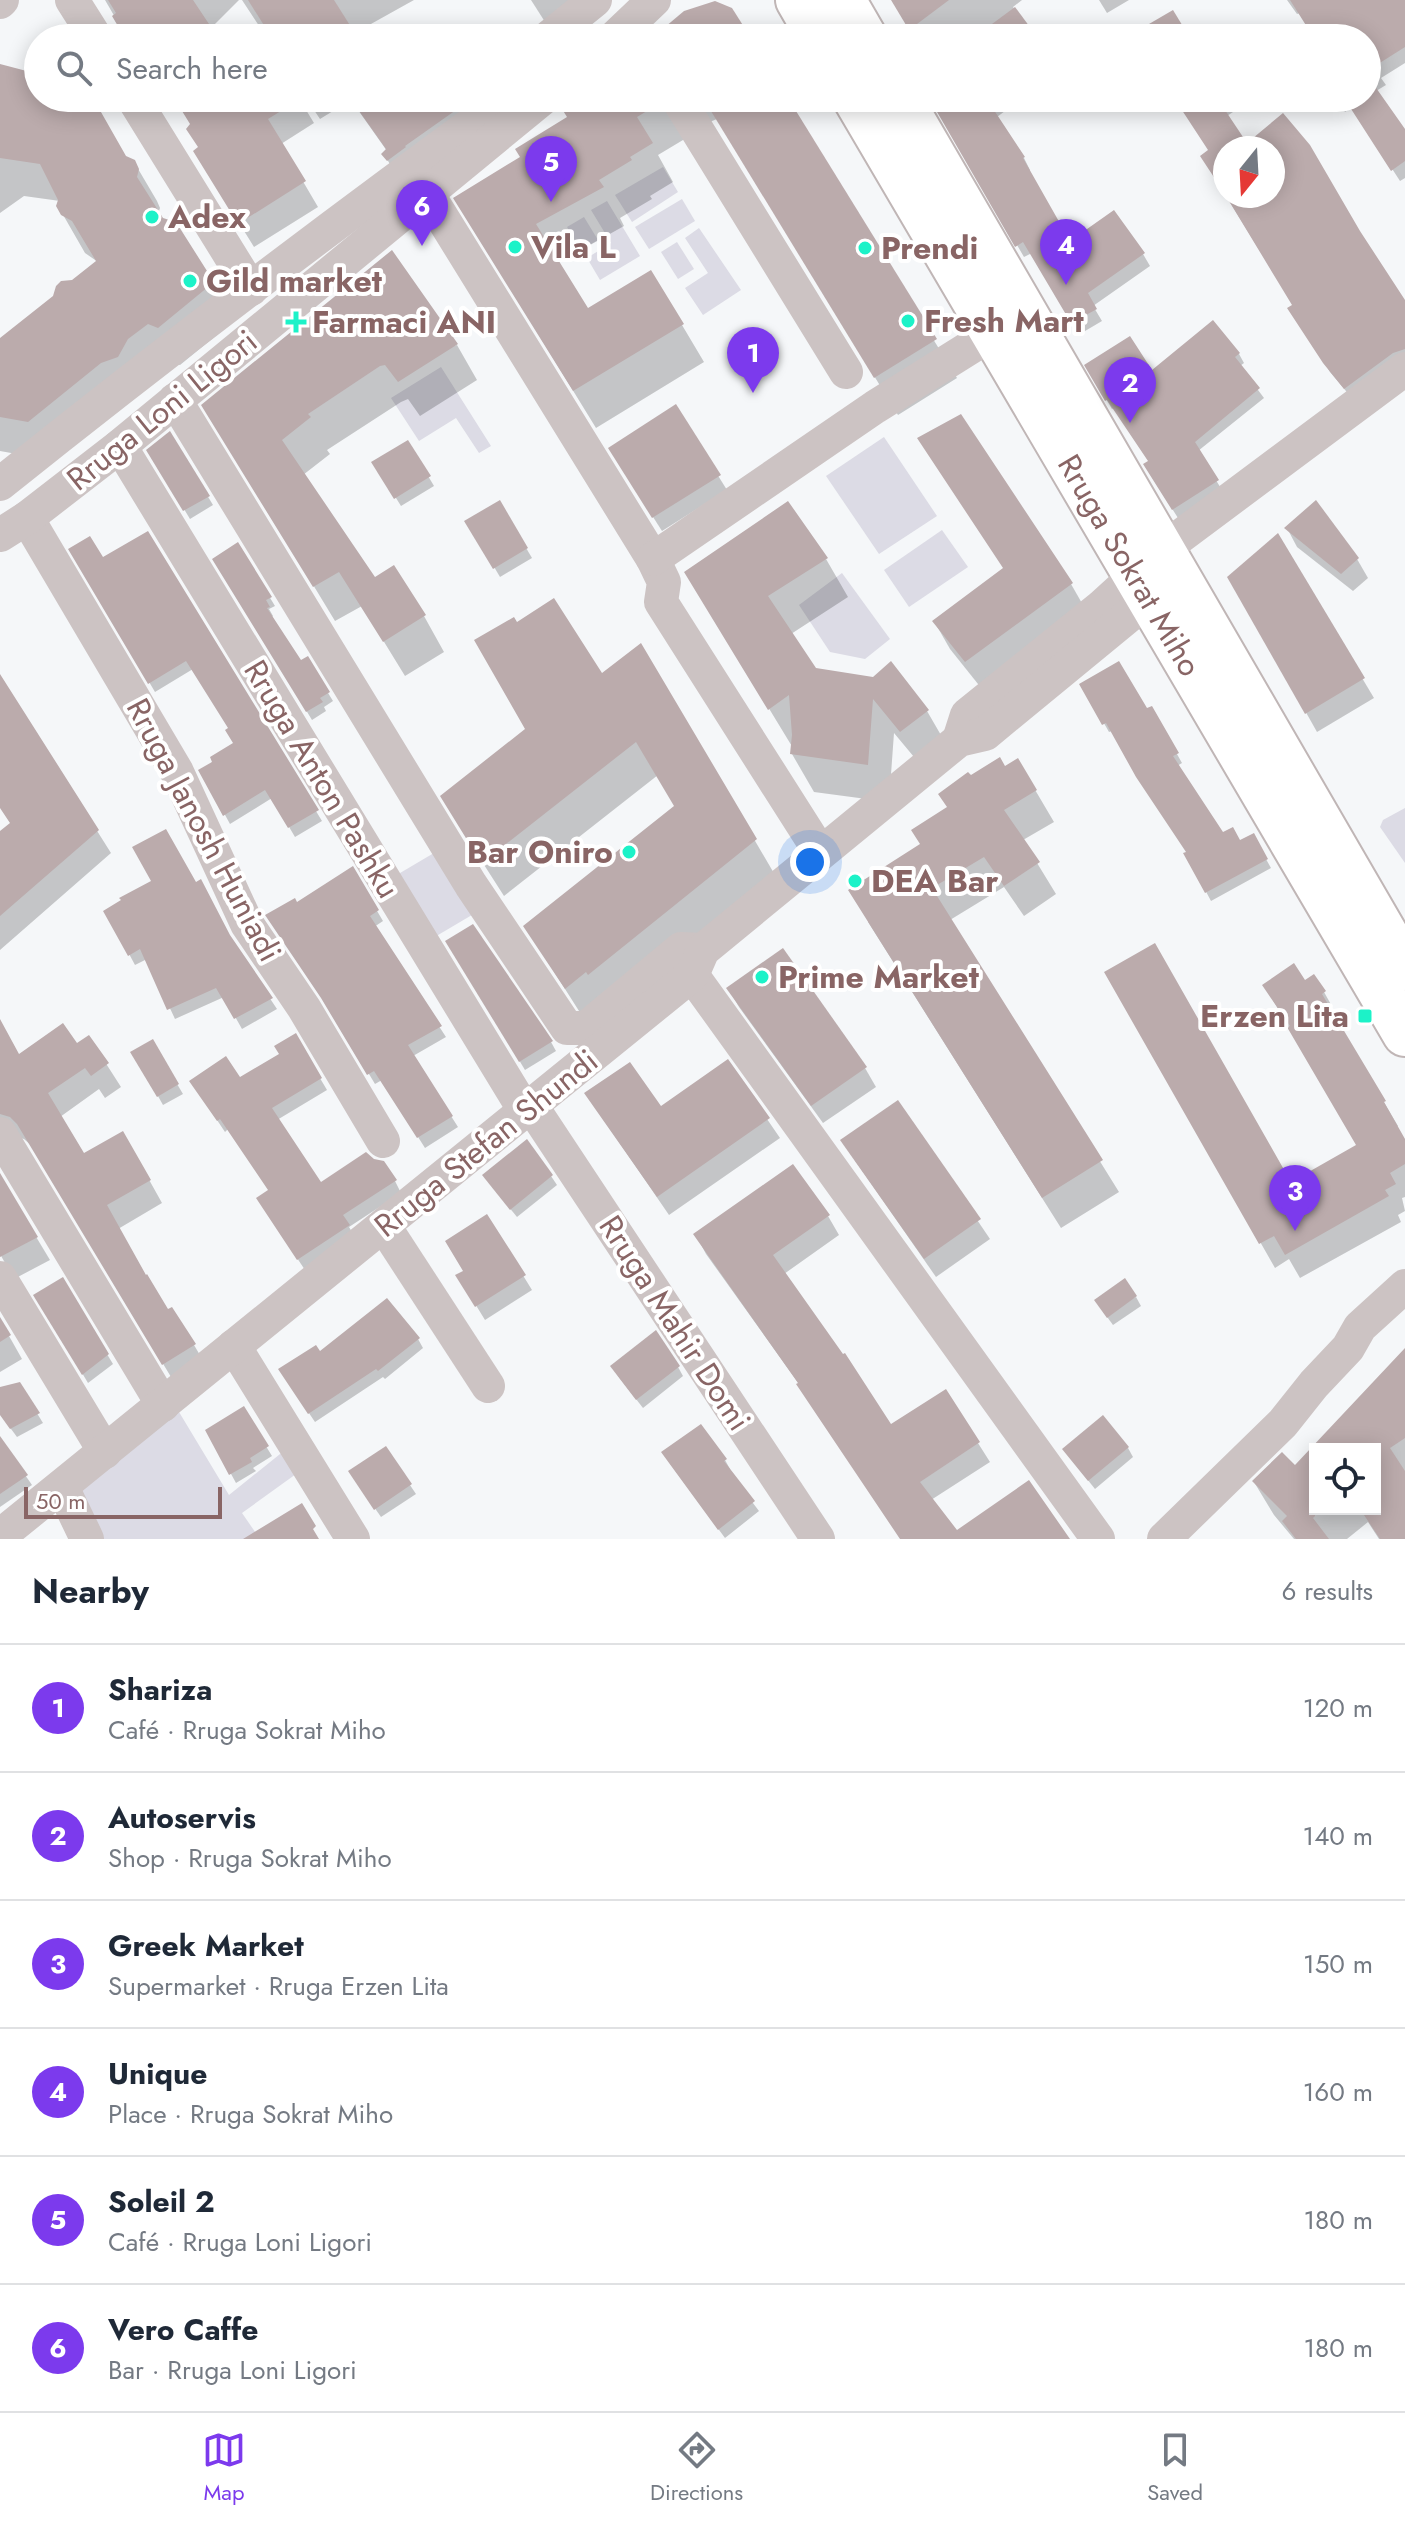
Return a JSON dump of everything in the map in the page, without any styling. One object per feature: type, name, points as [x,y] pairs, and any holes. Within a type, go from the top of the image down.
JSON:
[{"type":"main road","points":[[798,0],[812,24]]},
{"type":"main road","points":[[843,0],[857,24]]},
{"type":"main road","name":"Rruga Sokrat Miho","points":[[863,112],[994,335],[1405,968]]},
{"type":"main road","name":"Rruga Sokrat Miho","points":[[907,112],[1149,575],[1405,1034]]},
{"type":"street","points":[[72,0],[87,24]]},
{"type":"street","points":[[565,24],[595,0]]},
{"type":"street","points":[[629,24],[654,0]]},
{"type":"street","points":[[142,112],[251,289]]},
{"type":"street","name":"Rruga Loni Ligori","points":[[0,484],[118,390],[488,112]]},
{"type":"street","name":"Rruga Loni Ligori","points":[[14,526],[120,446],[526,112]]},
{"type":"street","points":[[686,112],[846,372]]},
{"type":"street","points":[[427,193],[653,559],[664,582],[661,602],[820,852]]},
{"type":"street","points":[[653,559],[875,407],[994,335]]},
{"type":"street","name":"Rruga Stefan Shundi","points":[[0,1536],[529,1109],[820,852],[959,740],[967,715],[1101,607],[1149,575],[1405,369]]},
{"type":"street","points":[[175,400],[471,885],[567,1028],[586,1028],[681,949],[697,963],[1098,1539]]},
{"type":"street","name":"Rruga Anton Pashku","points":[[120,446],[529,1109]]},
{"type":"street","name":"Rruga Janosh Huniadi","points":[[14,526],[177,772],[247,924],[304,1008],[383,1141]]},
{"type":"street","name":"Rruga Mahir Domi","points":[[529,1109],[818,1539]]},
{"type":"street","points":[[0,1134],[163,1405]]},
{"type":"street","points":[[384,1226],[488,1386]]},
{"type":"street","points":[[0,1278],[105,1452]]},
{"type":"street","points":[[1164,1539],[1283,1423],[1348,1348],[1360,1327],[1405,1286]]},
{"type":"street","points":[[1348,1348],[1367,1340],[1405,1310]]},
{"type":"street","points":[[234,1346],[353,1539]]},
{"type":"street","points":[[62,1487],[87,1539]]},
{"type":"shaded area","points":[[663,167],[678,192],[632,222],[615,195]]},
{"type":"shaded area","points":[[682,199],[695,221],[649,249],[635,227]]},
{"type":"shaded area","points":[[607,201],[640,256],[600,280],[587,258],[611,243],[591,210]]},
{"type":"shaded area","points":[[584,217],[598,240],[581,250],[567,227]]},
{"type":"shaded area","points":[[699,228],[741,290],[703,315],[685,288],[708,273],[685,238]]},
{"type":"shaded area","points":[[677,242],[694,269],[678,279],[661,252]]},
{"type":"shaded area","points":[[441,367],[491,446],[479,453],[456,418],[419,441],[391,398]]},
{"type":"shaded area","points":[[884,437],[937,516],[879,554],[826,476]]},
{"type":"shaded area","points":[[942,530],[968,567],[909,607],[884,570]]},
{"type":"shaded area","points":[[842,573],[890,639],[865,659],[830,652],[799,605]]},
{"type":"shaded area","points":[[1405,808],[1405,863],[1380,827],[1383,820]]},
{"type":"shaded area","points":[[439,850],[477,912],[433,938],[395,876]]},
{"type":"shaded area","points":[[173,1402],[229,1495],[290,1446],[303,1469],[242,1513],[260,1539],[92,1539],[73,1491]]},
{"type":"building","points":[[108,0],[193,0],[209,24],[117,24],[112,16],[116,13]]},
{"type":"building","points":[[248,0],[334,0],[349,24],[263,24]]},
{"type":"building","points":[[891,0],[949,0],[917,24],[905,24]]},
{"type":"building","points":[[1290,0],[1405,0],[1405,47],[1381,62],[1381,24],[1305,24]]},
{"type":"building","points":[[715,1],[732,8],[742,24],[669,24],[684,11]]},
{"type":"building","points":[[1015,7],[1028,24],[992,24]]},
{"type":"building","points":[[1173,10],[1182,24],[1149,24]]},
{"type":"building","points":[[0,64],[24,70],[24,112],[101,112],[126,156],[135,160],[139,169],[137,177],[163,218],[176,222],[214,282],[158,328],[148,324],[128,339],[118,357],[101,363],[28,422],[0,417],[0,338],[53,296],[61,281],[72,280],[96,261],[72,221],[61,215],[56,206],[58,200],[40,164],[0,158]]},
{"type":"building","points":[[1381,95],[1405,129],[1405,161],[1391,171],[1353,112],[1381,112]]},
{"type":"building","points":[[183,112],[279,112],[268,119],[306,181],[238,224],[193,151],[198,147],[186,129],[190,124]]},
{"type":"building","points":[[360,112],[453,112],[387,161],[381,154],[386,149]]},
{"type":"building","name":"Vila L","points":[[564,112],[645,112],[637,117],[653,143],[599,180],[604,187],[536,224],[588,308],[651,270],[684,324],[573,391],[453,198],[520,157],[515,149],[567,117]]},
{"type":"building","points":[[712,112],[797,112],[937,339],[874,378]]},
{"type":"building","points":[[937,112],[995,112],[1025,157],[1070,241],[1114,210],[1145,253],[1088,293],[1097,309],[1071,323],[1023,242],[1015,247]]},
{"type":"building","points":[[1183,112],[1226,112],[1242,136],[1213,136],[1213,176],[1200,156],[1208,150]]},
{"type":"building","points":[[1283,113],[1310,145],[1405,300],[1405,349],[1393,353],[1344,389],[1287,308],[1292,305],[1233,208],[1285,208],[1285,136],[1255,136]]},
{"type":"building","points":[[392,250],[458,344],[398,382],[385,365],[380,366],[308,414],[311,417],[282,440],[375,577],[394,565],[426,615],[383,642],[339,572],[313,587],[201,405]]},
{"type":"building","points":[[1213,320],[1240,353],[1235,357],[1260,388],[1195,442],[1219,480],[1172,510],[1143,464],[1148,461],[1105,401],[1084,365],[1130,336],[1152,370]]},
{"type":"building","points":[[676,404],[721,475],[652,518],[608,448]]},
{"type":"building","points":[[961,414],[1073,583],[965,662],[932,621],[1003,568],[917,438]]},
{"type":"building","points":[[170,431],[210,496],[183,511],[146,450]]},
{"type":"building","points":[[408,440],[431,476],[394,499],[371,462]]},
{"type":"building","points":[[500,500],[528,548],[493,569],[464,521]]},
{"type":"building","points":[[1316,500],[1359,558],[1341,574],[1284,528]]},
{"type":"building","points":[[788,501],[828,558],[768,596],[816,668],[873,677],[891,661],[929,710],[900,732],[873,699],[868,765],[790,754],[789,695],[768,710],[684,572]]},
{"type":"building","points":[[148,531],[319,810],[288,828],[265,790],[223,816],[198,770],[212,762],[210,757],[233,743],[225,730],[228,728],[186,661],[148,684],[68,549],[90,536],[103,557]]},
{"type":"building","points":[[1278,533],[1365,678],[1305,714],[1227,577]]},
{"type":"building","points":[[238,542],[272,597],[266,600],[270,607],[267,608],[301,660],[308,656],[330,692],[320,698],[323,702],[306,712],[212,559]]},
{"type":"building","points":[[554,598],[602,673],[641,643],[757,839],[588,975],[586,972],[565,989],[523,926],[674,806],[636,742],[483,862],[440,796],[525,729],[474,640],[514,617],[517,622]]},
{"type":"building","points":[[1119,661],[1147,708],[1152,706],[1179,753],[1173,756],[1223,832],[1233,827],[1240,840],[1254,833],[1268,859],[1205,893],[1183,853],[1186,852],[1136,777],[1106,723],[1102,725],[1079,684]]},
{"type":"building","points":[[0,674],[99,830],[0,916],[0,831],[10,823],[0,808]]},
{"type":"building","points":[[1000,757],[1005,766],[1018,758],[1037,790],[1004,810],[1040,862],[1004,886],[984,857],[932,888],[1103,1160],[1042,1198],[848,890],[920,844],[911,830],[947,807],[938,794],[968,772],[971,775]]},
{"type":"building","points":[[166,829],[196,882],[201,879],[230,935],[273,998],[234,1019],[216,988],[167,1010],[140,949],[128,956],[103,911],[121,900],[119,898],[151,881],[132,847]]},
{"type":"building","points":[[353,866],[379,910],[370,916],[442,1026],[408,1045],[453,1116],[417,1138],[374,1071],[367,1075],[321,998],[265,915],[295,898],[297,902]]},
{"type":"building","points":[[473,924],[553,1041],[519,1062],[445,941]]},
{"type":"building","points":[[1155,943],[1291,1182],[1356,1145],[1287,1027],[1290,1026],[1262,985],[1294,963],[1305,980],[1314,974],[1326,991],[1322,994],[1405,1139],[1405,1164],[1390,1173],[1396,1184],[1385,1190],[1389,1196],[1285,1255],[1274,1236],[1259,1244],[1104,972]]},
{"type":"building","points":[[783,948],[867,1067],[811,1106],[726,988]]},
{"type":"building","points":[[0,1019],[19,1054],[63,1023],[77,1043],[89,1035],[109,1063],[91,1076],[85,1068],[48,1093],[84,1153],[123,1131],[151,1180],[107,1205],[146,1275],[196,1344],[162,1365],[17,1124],[10,1117],[0,1114]]},
{"type":"building","points":[[296,1033],[322,1078],[272,1108],[321,1182],[366,1152],[374,1159],[384,1161],[397,1180],[343,1215],[350,1225],[297,1260],[256,1198],[268,1190],[220,1119],[217,1121],[189,1081],[226,1056],[240,1077],[279,1054],[274,1046]]},
{"type":"building","points":[[153,1039],[179,1084],[157,1097],[130,1052]]},
{"type":"building","points":[[728,1059],[770,1118],[657,1197],[584,1093],[630,1062],[661,1106]]},
{"type":"building","points":[[898,1100],[981,1219],[924,1259],[840,1140]]},
{"type":"building","points":[[527,1139],[553,1175],[510,1210],[482,1175]]},
{"type":"building","points":[[793,1164],[830,1215],[773,1255],[845,1353],[891,1424],[946,1389],[980,1442],[920,1482],[957,1530],[1029,1480],[1070,1539],[900,1539],[798,1383],[693,1234]]},
{"type":"building","points":[[0,1173],[38,1237],[0,1257]]},
{"type":"building","points":[[487,1214],[526,1275],[475,1307],[455,1275],[463,1271],[445,1241]]},
{"type":"building","points":[[63,1277],[109,1354],[82,1375],[33,1295]]},
{"type":"building","points":[[1125,1278],[1137,1296],[1107,1318],[1094,1300]]},
{"type":"building","points":[[387,1298],[420,1338],[378,1371],[376,1369],[308,1414],[278,1369],[316,1345],[320,1351]]},
{"type":"building","points":[[0,1317],[11,1335],[0,1342]]},
{"type":"building","points":[[656,1330],[680,1366],[636,1400],[610,1366]]},
{"type":"building","points":[[1405,1348],[1405,1438],[1390,1448],[1405,1471],[1405,1539],[1380,1539],[1364,1515],[1381,1515],[1381,1443],[1316,1443]]},
{"type":"building","points":[[20,1382],[40,1413],[10,1429],[0,1415],[0,1387]]},
{"type":"building","points":[[244,1406],[269,1446],[250,1458],[252,1462],[229,1475],[205,1430]]},
{"type":"building","points":[[1103,1415],[1129,1447],[1088,1481],[1062,1449]]},
{"type":"building","points":[[701,1424],[727,1459],[724,1461],[755,1501],[718,1530],[661,1452]]},
{"type":"building","points":[[0,1436],[28,1475],[0,1494]]},
{"type":"building","points":[[386,1446],[412,1484],[374,1510],[348,1471]]},
{"type":"building","points":[[1309,1450],[1309,1515],[1315,1515],[1313,1518],[1329,1539],[1296,1539],[1282,1521],[1287,1516],[1252,1481],[1282,1452],[1295,1465]]},
{"type":"building","points":[[302,1503],[316,1526],[313,1529],[319,1539],[243,1539]]},
{"type":"place","name":"Soleil 2","points":[[551,202]]},
{"type":"place","name":"Adex","points":[[152,217]]},
{"type":"place","name":"Vero Caffe","points":[[422,246]]},
{"type":"place","name":"Vila L","points":[[515,247]]},
{"type":"place","name":"Prendi","points":[[865,248]]},
{"type":"place","name":"Gild market","points":[[190,281]]},
{"type":"place","name":"Unique","points":[[1066,285]]},
{"type":"place","name":"Fresh Mart","points":[[908,321]]},
{"type":"place","name":"Farmaci ANI","points":[[296,322]]},
{"type":"place","name":"Shariza","points":[[753,393]]},
{"type":"place","name":"Autoservis","points":[[1130,423]]},
{"type":"place","name":"Bar Oniro","points":[[629,852]]},
{"type":"place","name":"DEA Bar","points":[[855,881]]},
{"type":"place","name":"Prime Market","points":[[762,977]]},
{"type":"place","name":"Erzen Lita","points":[[1365,1016]]},
{"type":"place","name":"Greek Market","points":[[1295,1231]]}]
